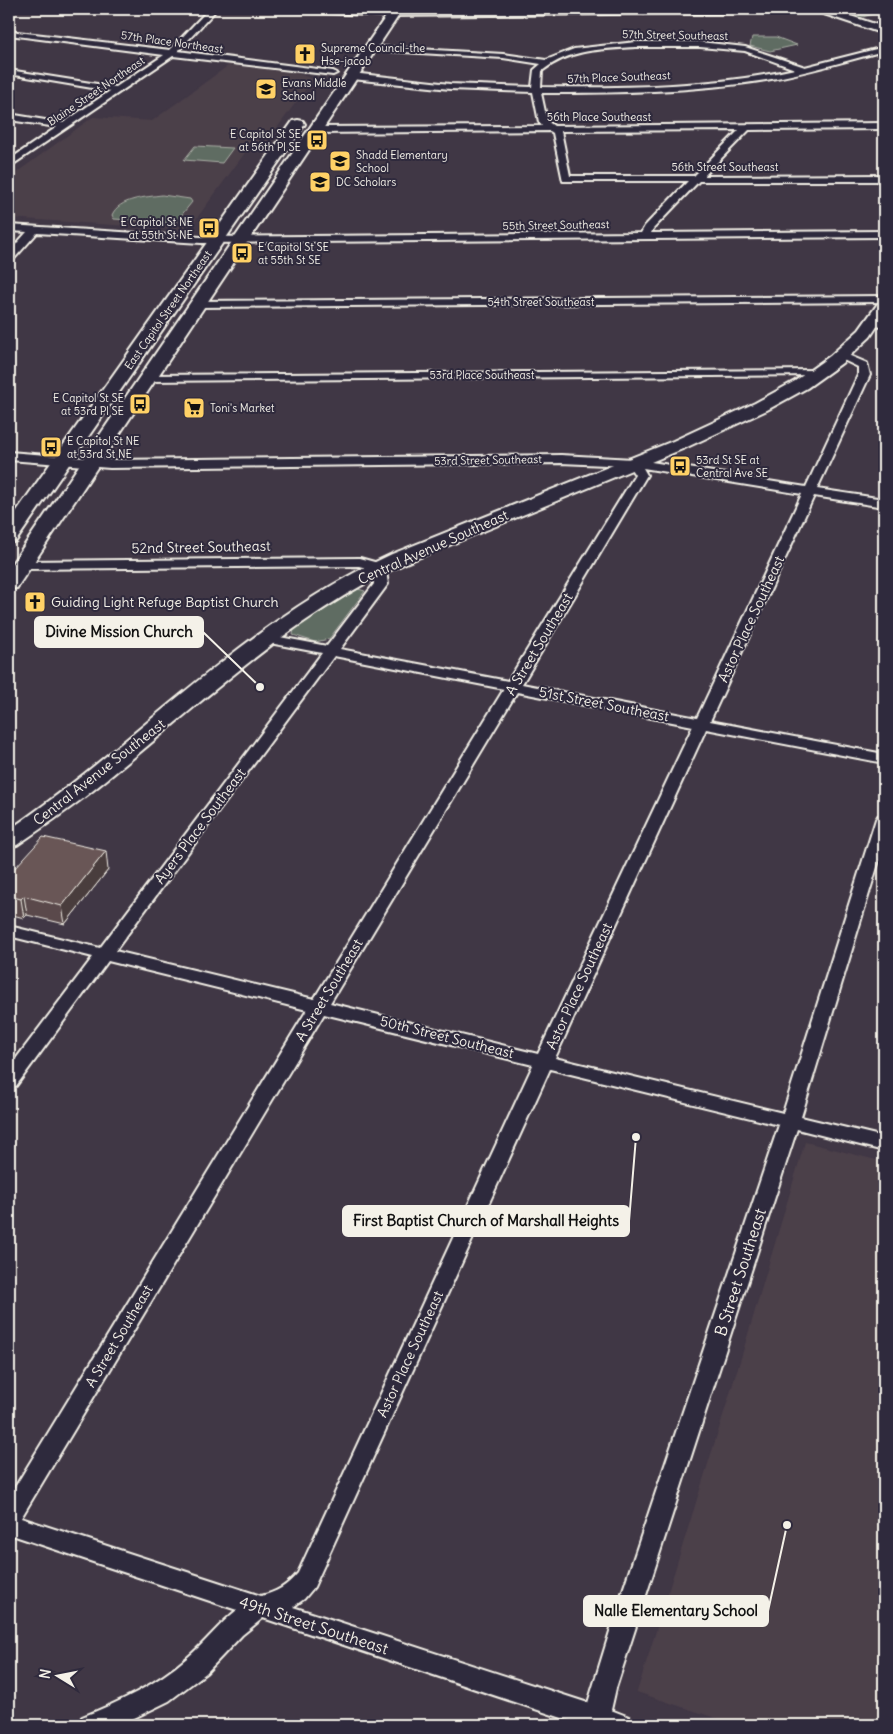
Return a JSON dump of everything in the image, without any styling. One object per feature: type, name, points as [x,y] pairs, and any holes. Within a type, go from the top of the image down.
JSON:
[{"type":"main road","points":[[821,9],[884,31]]},
{"type":"main road","points":[[9,584],[198,304],[229,240],[315,130],[395,11]]},
{"type":"main road","points":[[324,86],[343,59]]},
{"type":"main road","name":"East Capitol Street Northeast","points":[[9,537],[62,461],[229,240],[308,110]]},
{"type":"main road","name":"Central Avenue Southeast","points":[[9,840],[30,827],[109,767],[264,638],[319,601],[380,568],[740,417],[817,373],[841,354],[882,312]]},
{"type":"street","name":"Blaine Street Northeast","points":[[9,164],[172,53],[213,9]]},
{"type":"street","points":[[281,9],[374,15],[395,11],[821,9]]},
{"type":"street","name":"57th Place Northeast","points":[[9,32],[333,73]]},
{"type":"street","name":"57th Street Southeast","points":[[546,62],[566,52],[596,47],[695,45],[750,50],[803,69]]},
{"type":"street","points":[[370,48],[498,56],[546,62]]},
{"type":"street","name":"57th Place Southeast","points":[[352,76],[443,86],[537,90],[642,88],[709,84],[770,76],[884,49]]},
{"type":"street","points":[[546,62],[537,72],[537,90],[543,122],[551,128]]},
{"type":"street","points":[[9,72],[117,90]]},
{"type":"street","points":[[9,117],[64,126]]},
{"type":"street","name":"56th Place Southeast","points":[[315,130],[884,126]]},
{"type":"street","points":[[645,236],[648,228],[747,127]]},
{"type":"street","name":"56th Street Southeast","points":[[551,128],[556,132],[566,179],[884,178]]},
{"type":"street","name":"55th Street Southeast","points":[[9,228],[229,240],[884,234]]},
{"type":"street","points":[[9,258],[34,230]]},
{"type":"street","name":"54th Street Southeast","points":[[198,304],[882,312]]},
{"type":"street","name":"Astor Place Southeast","points":[[91,1725],[133,1708],[175,1683],[196,1667],[231,1628],[260,1607],[294,1595],[306,1580],[544,1061],[865,373],[863,366],[841,354]]},
{"type":"street","name":"53rd Place Southeast","points":[[148,378],[817,373]]},
{"type":"street","name":"53rd Street Southeast","points":[[9,456],[89,463],[562,459],[633,463],[884,503]]},
{"type":"street","name":"A Street Southeast","points":[[9,1517],[641,475],[633,463]]},
{"type":"street","name":"52nd Street Southeast","points":[[22,565],[345,562],[364,563],[380,568]]},
{"type":"street","name":"Ayers Place Southeast","points":[[9,1081],[378,589],[381,584],[380,568]]},
{"type":"street","name":"51st Street Southeast","points":[[264,638],[884,759]]},
{"type":"street","name":"B Street Southeast","points":[[596,1722],[604,1688],[631,1602],[790,1121],[884,819]]},
{"type":"street","name":"50th Street Southeast","points":[[9,931],[884,1144]]},
{"type":"street","name":"49th Street Southeast","points":[[9,1524],[260,1607],[596,1722],[620,1725]]},
{"type":"shaded area","points":[[229,65],[296,73],[313,79],[263,147],[250,146],[188,230],[9,218],[9,178],[93,117],[152,121]]},
{"type":"shaded area","points":[[805,1142],[884,1162],[884,1725],[737,1725],[637,1692],[741,1358]]},
{"type":"green space","points":[[834,9],[884,9],[884,11],[859,18]]},
{"type":"green space","points":[[752,37],[776,37],[797,45],[770,51],[750,46]]},
{"type":"green space","points":[[195,146],[233,148],[222,163],[184,160]]},
{"type":"green space","points":[[162,195],[190,199],[192,202],[175,223],[114,219],[112,215],[121,205],[134,199]]},
{"type":"green space","points":[[358,589],[365,591],[329,639],[315,642],[293,635],[294,629]]},
{"type":"building","points":[[43,837],[106,851],[62,906],[24,896],[21,899],[9,896],[9,867],[15,868]]},
{"type":"place","name":"Supreme Council-the Hse-jacob","points":[[305,54]]},
{"type":"place","name":"Evans Middle School","points":[[266,89]]},
{"type":"place","name":"E Capitol St SE at 56th Pl SE","points":[[317,140]]},
{"type":"place","name":"Shadd Elementary School","points":[[340,161]]},
{"type":"place","name":"DC Scholars","points":[[320,182]]},
{"type":"place","name":"E Capitol St NE at 55th St NE","points":[[209,228]]},
{"type":"place","name":"E Capitol St SE at 55th St SE","points":[[242,253]]},
{"type":"place","name":"E Capitol St SE at 53rd Pl SE","points":[[140,404]]},
{"type":"place","name":"Toni's Market","points":[[194,408]]},
{"type":"place","name":"E Capitol St NE at 53rd St NE","points":[[51,447]]},
{"type":"place","name":"53rd St SE at Central Ave SE","points":[[680,466]]},
{"type":"place","name":"Guiding Light Refuge Baptist Church","points":[[35,602]]},
{"type":"place","name":"Divine Mission Church","points":[[260,687]]},
{"type":"place","name":"First Baptist Church of Marshall Heights","points":[[636,1137]]},
{"type":"place","name":"Nalle Elementary School","points":[[787,1525]]}]
